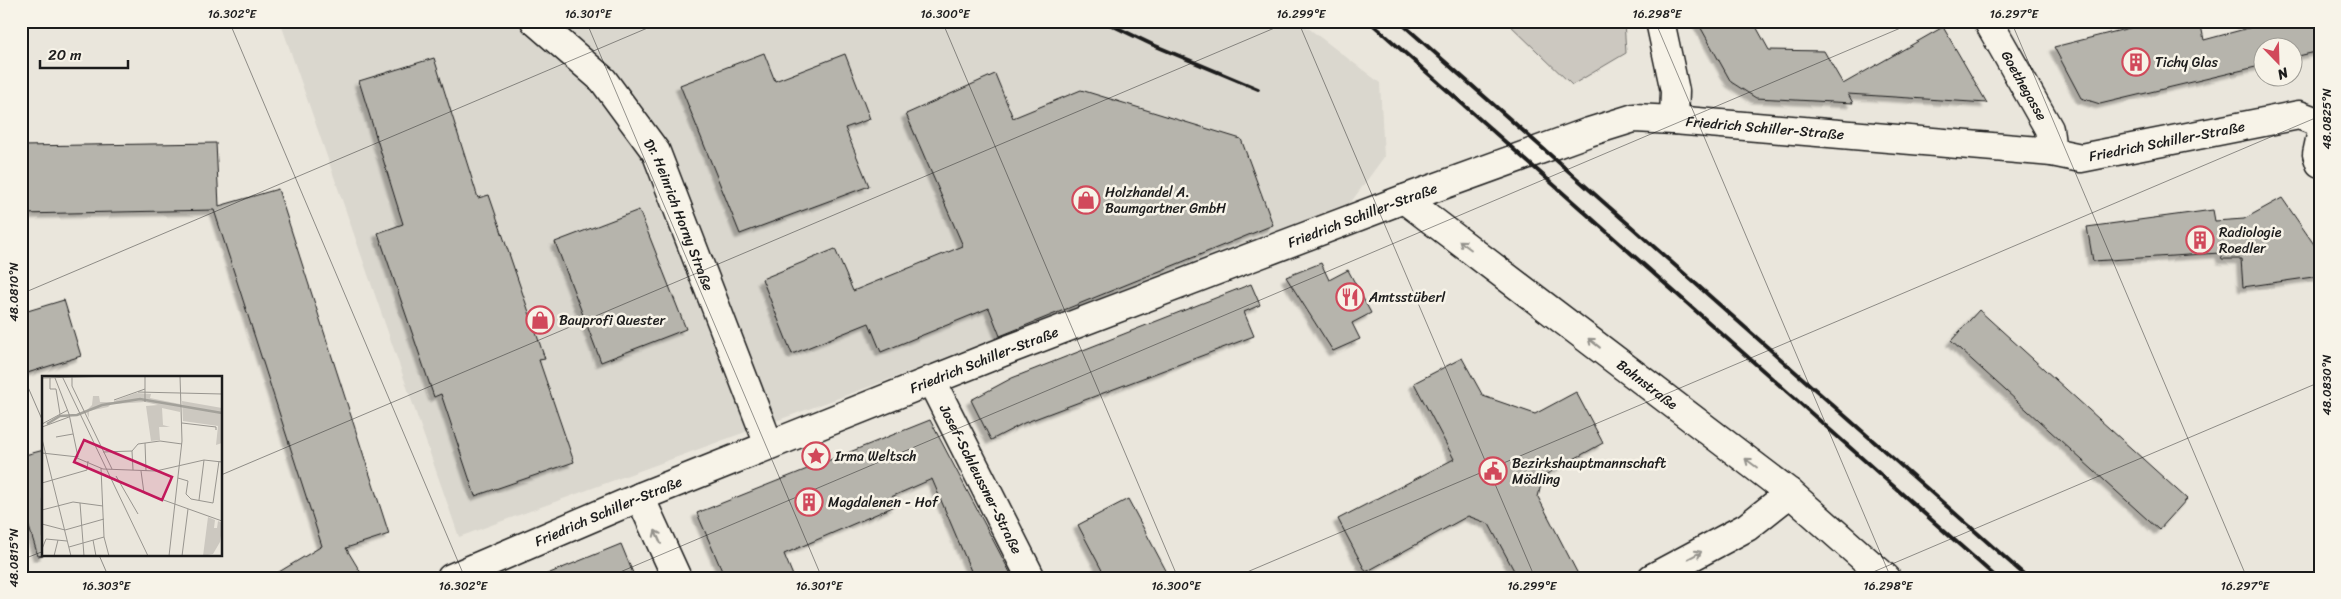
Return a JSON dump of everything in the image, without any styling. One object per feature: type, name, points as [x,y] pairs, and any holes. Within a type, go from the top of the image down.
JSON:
[{"type":"street","name":"Dr. Heinrich Horny Straße","points":[[535,21],[603,80],[656,152],[769,445]]},
{"type":"street","points":[[1660,21],[1675,91],[1674,120]]},
{"type":"street","name":"Goethegasse","points":[[1988,21],[2049,129],[2052,152]]},
{"type":"street","name":"Friedrich Schiller-Straße","points":[[451,578],[640,497],[931,380],[1404,199],[1589,132],[1634,118],[2052,152],[2081,158],[2299,115],[2320,124]]},
{"type":"street","points":[[2320,140],[2317,154],[2320,163]]},
{"type":"street","name":"Bahnstraße","points":[[1404,199],[1790,493],[1886,578]]},
{"type":"street","name":"Josef-Schleussner-Straße","points":[[931,380],[1031,578]]},
{"type":"street","points":[[1652,578],[1747,527],[1790,493]]},
{"type":"street","points":[[640,497],[677,578]]},
{"type":"shaded area","points":[[280,21],[1299,21],[1380,83],[1384,157],[1351,202],[991,342],[459,537]]},
{"type":"shaded area","points":[[1506,21],[1624,21],[1626,53],[1572,85]]},
{"type":"building","points":[[1697,21],[1753,21],[1769,50],[1824,51],[1843,84],[1943,27],[1987,103],[1848,94],[1853,103],[1756,98],[1731,82]]},
{"type":"building","name":"Tichy Glas","points":[[2157,21],[2200,21],[2204,40],[2256,26],[2255,21],[2320,21],[2320,51],[2304,55],[2304,38],[2254,38],[2254,67],[2100,104],[2081,98],[2054,47]]},
{"type":"building","points":[[764,53],[775,81],[845,54],[870,119],[845,128],[869,186],[740,234],[680,85]]},
{"type":"building","points":[[434,58],[478,198],[489,195],[545,359],[539,360],[574,462],[475,496],[441,394],[434,397],[378,233],[403,224],[359,81]]},
{"type":"building","points":[[995,74],[1013,118],[1081,90],[1241,139],[1273,225],[1000,336],[989,308],[881,352],[869,323],[792,354],[762,279],[835,249],[853,291],[963,246],[906,114]]},
{"type":"building","points":[[216,143],[219,206],[278,189],[389,534],[346,548],[364,578],[269,578],[322,546],[214,210],[21,214],[21,146]]},
{"type":"building","name":"Radiologie Roedler","points":[[2282,198],[2320,253],[2320,276],[2243,287],[2241,259],[2222,259],[2220,253],[2093,261],[2087,227],[2213,210],[2215,221],[2244,219]]},
{"type":"building","points":[[639,210],[686,329],[601,362],[555,242]]},
{"type":"building","points":[[1321,263],[1329,280],[1348,270],[1371,313],[1352,323],[1360,339],[1333,351],[1286,277]]},
{"type":"building","points":[[1251,284],[1260,305],[1244,312],[1254,336],[1024,423],[991,440],[971,400],[1012,378]]},
{"type":"building","points":[[64,300],[81,356],[21,375],[21,313]]},
{"type":"building","points":[[1979,310],[2187,499],[2159,530],[1951,341]]},
{"type":"building","name":"Bezirkshauptmannschaft Mödling","points":[[1462,358],[1483,396],[1535,414],[1576,392],[1603,443],[1543,476],[1538,497],[1580,578],[1518,578],[1489,524],[1468,516],[1366,572],[1338,519],[1454,459],[1414,383]]},
{"type":"building","name":"Magdalenen - Hof","points":[[930,420],[1013,578],[974,578],[932,479],[891,497],[895,506],[784,554],[794,578],[725,578],[697,513]]},
{"type":"building","points":[[42,451],[42,555],[38,556],[21,501],[21,456]]},
{"type":"building","points":[[1128,499],[1170,578],[1106,578],[1078,525]]},
{"type":"building","points":[[621,544],[635,578],[540,578],[540,577]]},
{"type":"railway","points":[[1103,21],[1151,44],[1258,89]]},
{"type":"railway","points":[[1369,21],[1997,578]]},
{"type":"railway","points":[[1399,21],[2028,578]]},
{"type":"place","name":"Tichy Glas","points":[[2136,62]]},
{"type":"place","name":"Holzhandel A. Baumgartner GmbH","points":[[1086,200]]},
{"type":"place","name":"Radiologie Roedler","points":[[2200,240]]},
{"type":"place","name":"Amtsstüberl","points":[[1350,297]]},
{"type":"place","name":"Bauprofi Quester","points":[[540,320]]},
{"type":"place","name":"Irma Weltsch","points":[[816,456]]},
{"type":"place","name":"Bezirkshauptmannschaft Mödling","points":[[1493,471]]},
{"type":"place","name":"Magdalenen - Hof","points":[[809,502]]}]
